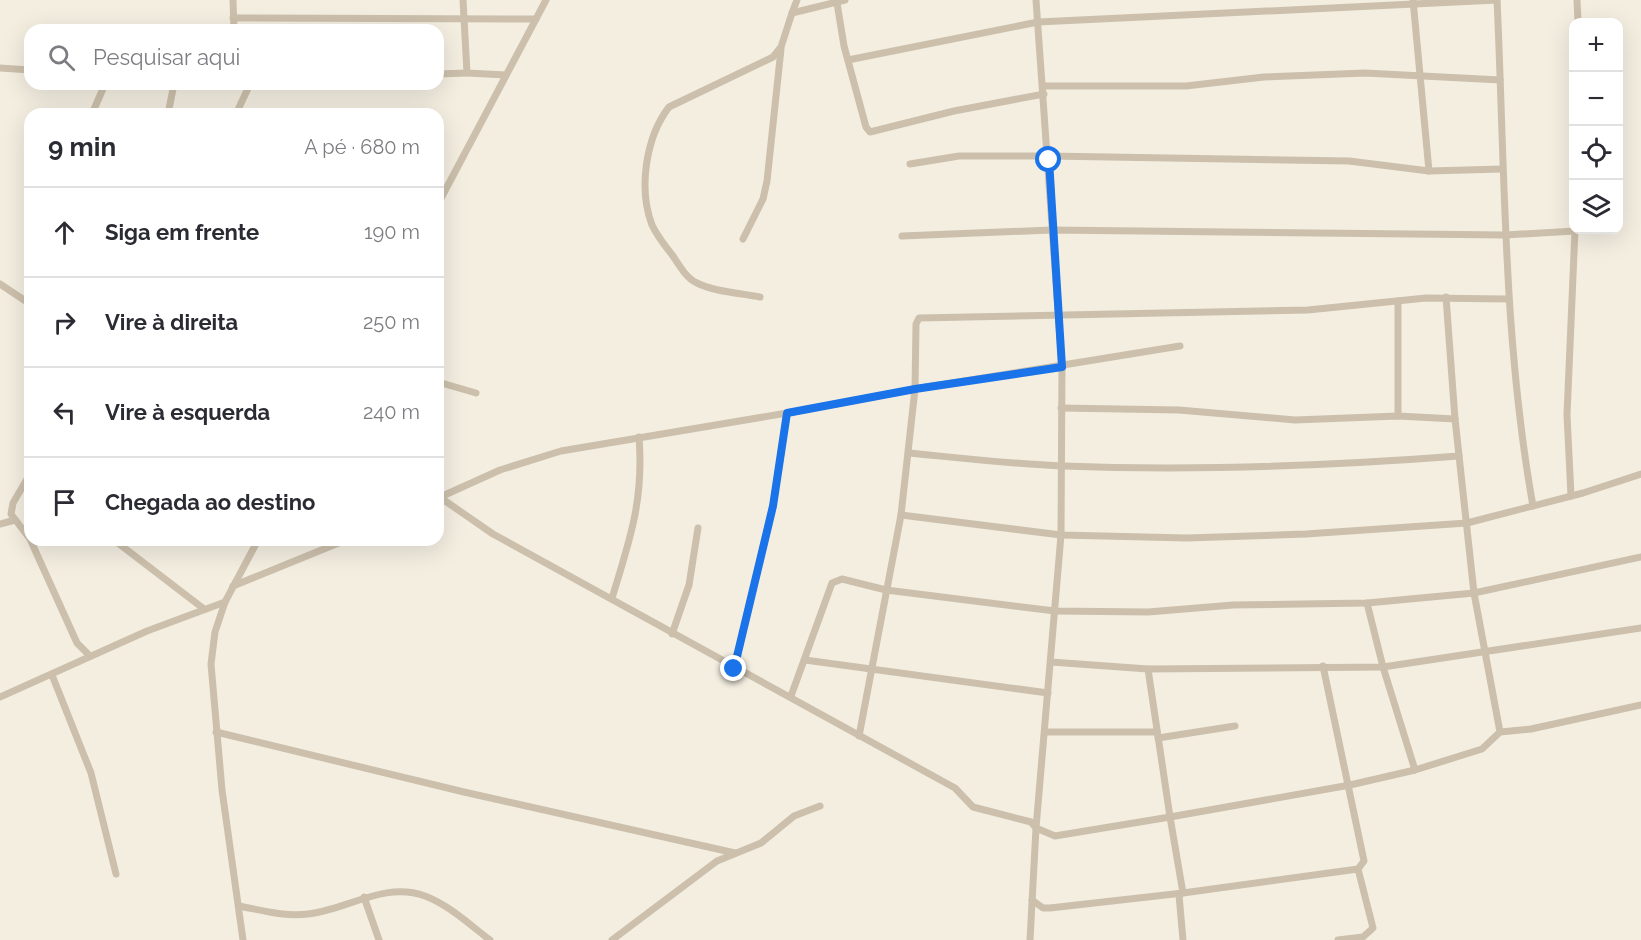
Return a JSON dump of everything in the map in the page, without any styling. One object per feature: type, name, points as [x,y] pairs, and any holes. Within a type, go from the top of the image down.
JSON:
[{"type":"street","points":[[233,0],[234,24]]},
{"type":"street","points":[[463,0],[467,73]]},
{"type":"street","points":[[444,193],[546,0]]},
{"type":"street","points":[[743,239],[763,199],[767,181],[781,47],[797,0]]},
{"type":"street","points":[[792,13],[845,0]]},
{"type":"street","points":[[1030,940],[1036,828],[1061,535],[1062,367],[1051,230],[1049,156],[1036,0]]},
{"type":"street","points":[[848,60],[1038,22],[1227,11],[1497,0],[1508,299],[1520,426],[1533,506]]},
{"type":"street","points":[[1577,0],[1578,18]]},
{"type":"street","points":[[837,3],[848,60],[866,127],[870,132],[1044,90],[1186,86],[1264,77],[1365,73],[1500,80]]},
{"type":"street","points":[[1413,3],[1429,171]]},
{"type":"street","points":[[233,18],[536,20]]},
{"type":"street","points":[[760,297],[701,285],[690,279],[657,235],[651,221],[646,203],[647,154],[660,118],[669,106],[769,59],[781,47]]},
{"type":"street","points":[[0,68],[24,70]]},
{"type":"street","points":[[444,74],[506,75]]},
{"type":"street","points":[[95,108],[103,90]]},
{"type":"street","points":[[169,108],[173,90]]},
{"type":"street","points":[[239,108],[247,90]]},
{"type":"street","points":[[910,164],[959,156],[1049,156],[1349,161],[1429,171],[1502,169]]},
{"type":"street","points":[[902,236],[1051,230],[1505,235],[1569,230]]},
{"type":"street","points":[[1571,496],[1567,416],[1575,234]]},
{"type":"street","points":[[0,284],[24,300]]},
{"type":"street","points":[[859,736],[901,515],[915,389],[916,324],[919,318],[1308,310],[1446,297],[1508,299]]},
{"type":"street","points":[[1446,297],[1455,419],[1474,593],[1500,732]]},
{"type":"street","points":[[1398,301],[1398,416]]},
{"type":"street","points":[[444,495],[500,470],[561,451],[915,389],[1062,367],[1180,346]]},
{"type":"street","points":[[444,384],[476,393]]},
{"type":"street","points":[[1061,408],[1179,410],[1295,420],[1398,416],[1455,419]]},
{"type":"street","points":[[734,669],[773,506],[787,413]]},
{"type":"street","points":[[612,598],[636,519],[640,487],[639,437]]},
{"type":"street","points":[[909,453],[1061,466],[1274,468],[1459,456]]},
{"type":"street","points":[[901,515],[1061,535],[1187,538],[1306,534],[1467,523],[1571,496],[1641,474]]},
{"type":"street","points":[[24,484],[13,502],[11,514],[24,531]]},
{"type":"street","points":[[444,500],[494,534],[612,598],[734,669],[791,696],[955,788],[973,807],[1009,818],[1025,820],[1036,828],[1055,836],[1350,785],[1415,770],[1482,749],[1500,732],[1581,719],[1641,705]]},
{"type":"street","points":[[0,524],[15,520]]},
{"type":"street","points":[[672,634],[689,585],[698,528]]},
{"type":"street","points":[[33,546],[78,643],[90,656]]},
{"type":"street","points":[[122,546],[204,609]]},
{"type":"street","points":[[243,940],[216,732],[211,664],[215,632],[225,602],[255,546]]},
{"type":"street","points":[[233,586],[331,546]]},
{"type":"street","points":[[791,696],[832,583],[842,579],[886,590],[1055,611],[1148,612],[1233,605],[1367,603],[1474,593],[1641,557]]},
{"type":"street","points":[[0,697],[90,656],[225,602]]},
{"type":"street","points":[[1367,603],[1383,667],[1415,770]]},
{"type":"street","points":[[1050,663],[1148,669],[1383,667],[1641,628]]},
{"type":"street","points":[[805,660],[1048,693]]},
{"type":"street","points":[[1032,900],[1043,908],[1050,908],[1181,894],[1358,869],[1364,861],[1350,785],[1323,666]]},
{"type":"street","points":[[1148,669],[1181,894],[1184,940]]},
{"type":"street","points":[[52,675],[91,773],[116,874]]},
{"type":"street","points":[[1045,732],[1157,735],[1235,726]]},
{"type":"street","points":[[216,732],[329,761],[735,853]]},
{"type":"street","points":[[612,940],[704,869],[761,843],[794,816],[820,806]]},
{"type":"street","points":[[1338,940],[1363,937],[1373,928],[1358,869]]},
{"type":"street","points":[[239,906],[284,915],[308,914],[364,897],[406,893],[423,895],[438,902],[490,940]]},
{"type":"street","points":[[364,897],[380,940]]},
{"type":"route","points":[[734,669],[773,506],[787,413],[915,389],[1062,367],[1051,230],[1049,160]]}]
